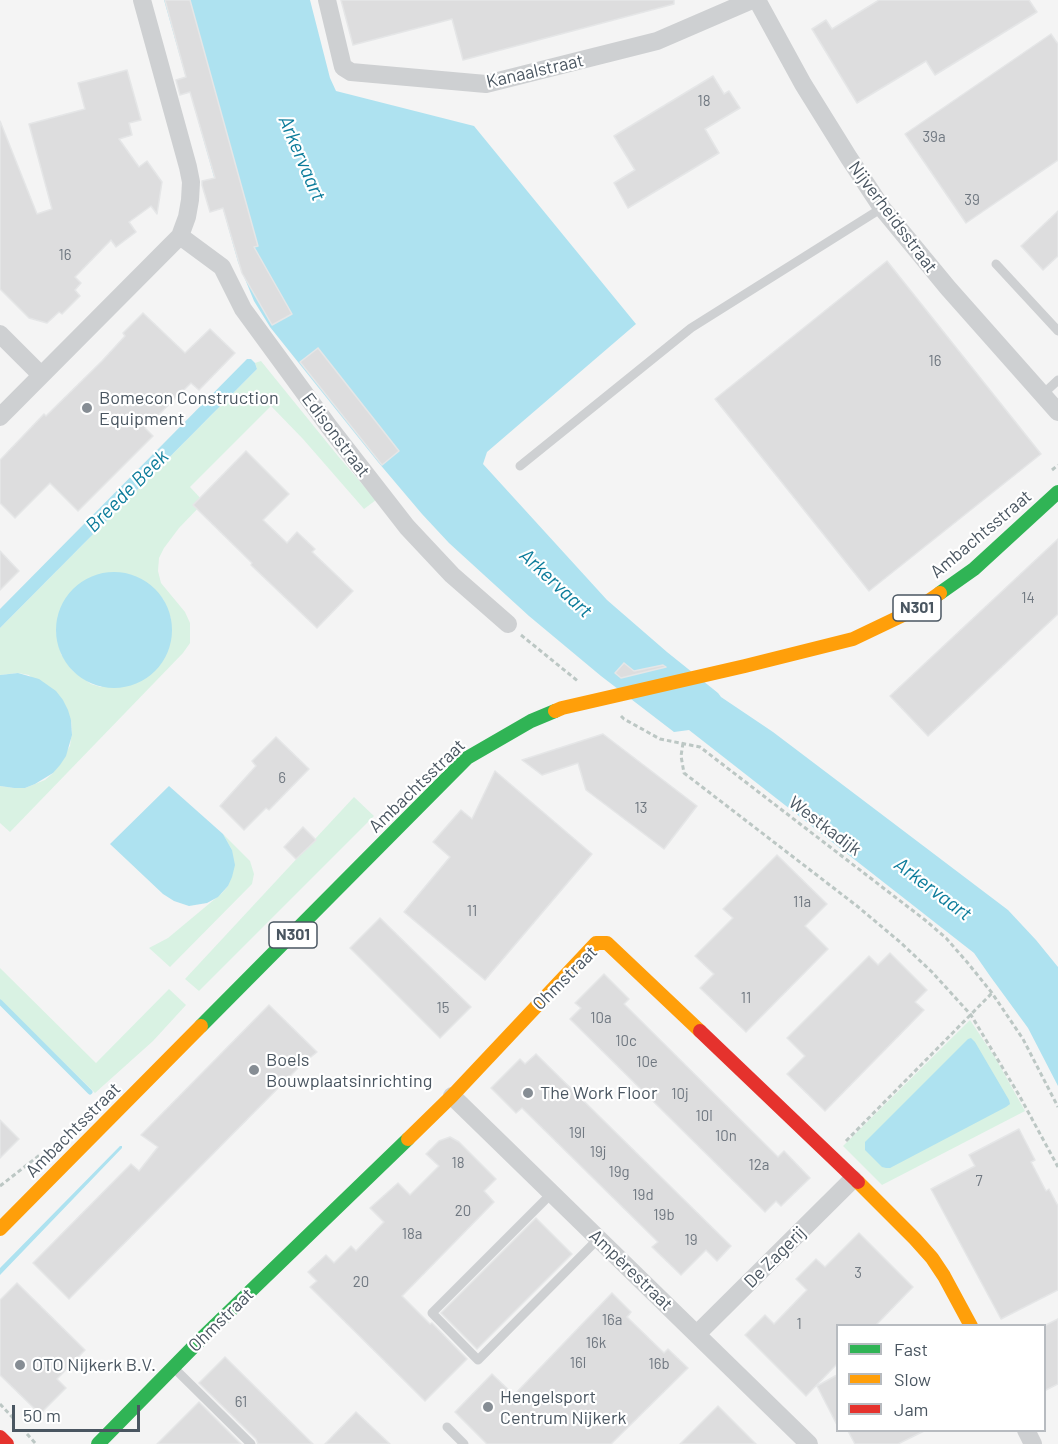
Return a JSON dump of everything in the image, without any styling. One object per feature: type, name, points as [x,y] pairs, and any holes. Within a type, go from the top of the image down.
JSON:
[{"type":"main road","name":"Ambachtsstraat","points":[[0,1229],[467,758],[531,721],[562,708],[853,639],[920,607],[974,568],[1058,492]]},
{"type":"main road","name":"Ohmstraat","points":[[98,1444],[173,1367],[452,1096],[596,943],[607,943],[831,1155],[915,1239],[932,1257],[970,1324]]},
{"type":"main road","points":[[0,1437],[7,1444]]},
{"type":"street","points":[[0,417],[180,236],[187,217],[191,182],[188,167],[142,0]]},
{"type":"street","name":"Kanaalstraat","points":[[327,0],[343,68],[351,72],[486,84],[657,41],[752,0]]},
{"type":"street","name":"Nijverheidsstraat","points":[[757,0],[803,84],[882,208],[948,288],[1058,412]]},
{"type":"street","name":"Edisonstraat","points":[[180,236],[222,267],[243,309],[330,428],[407,527],[452,575],[508,624]]},
{"type":"street","points":[[0,334],[41,375]]},
{"type":"street","name":"Ampèrestraat","points":[[452,1096],[809,1444]]},
{"type":"street","name":"De Zagerij","points":[[698,1334],[854,1179]]},
{"type":"lane","points":[[520,466],[691,328],[882,208]]},
{"type":"lane","points":[[996,264],[1058,331]]},
{"type":"lane","points":[[1042,395],[1058,380]]},
{"type":"lane","points":[[552,1193],[432,1313],[478,1359],[599,1238]]},
{"type":"lane","name":"Ohmstraat","points":[[173,1367],[251,1444]]},
{"type":"lane","points":[[447,1427],[464,1444]]},
{"type":"path","points":[[1049,473],[1058,465]]},
{"type":"path","name":"Westkadijk","points":[[508,624],[615,708],[624,719],[660,739],[700,747],[926,920],[960,954],[992,993],[1023,1039],[1058,1107]]},
{"type":"path","points":[[683,743],[681,756],[684,772],[900,942],[932,972],[971,1015],[1019,1095],[1058,1167]]},
{"type":"path","points":[[831,1155],[992,993]]},
{"type":"green space","points":[[261,361],[376,500],[364,509],[271,406],[190,487],[204,502],[179,528],[159,558],[158,571],[161,583],[185,612],[190,623],[190,643],[183,653],[10,832],[0,823],[0,786],[25,788],[45,780],[53,773],[70,746],[72,731],[71,720],[29,675],[18,673],[0,675],[0,628],[257,369],[255,363]],"holes":[[[129,574],[148,584],[163,599],[171,619],[101,687],[91,684],[73,671],[61,654],[56,632]]]},
{"type":"green space","points":[[354,797],[374,816],[199,991],[185,979]]},
{"type":"green space","points":[[223,834],[250,861],[254,874],[252,884],[170,967],[149,948],[168,938],[228,886],[232,850]]},
{"type":"green space","points":[[0,968],[96,1063],[169,989],[186,1005],[153,1041],[95,1093],[0,1000]]},
{"type":"green space","points":[[970,1020],[996,1059],[1025,1111],[882,1185],[843,1146]]},
{"type":"water","name":"Arkervaart","points":[[164,0],[310,0],[330,78],[336,91],[474,126],[636,324],[487,452],[483,464],[607,600],[667,652],[721,697],[773,732],[1008,910],[1036,940],[1058,967],[1058,1086],[1028,1028],[974,953],[689,730],[674,732],[601,676],[529,616],[449,543],[378,462],[270,327],[254,301],[238,262]]},
{"type":"water","name":"Breede Beek","points":[[247,359],[255,363],[257,369],[0,628],[0,609]]},
{"type":"water","points":[[114,572],[136,577],[155,589],[167,608],[172,630],[167,652],[155,671],[136,683],[114,688],[92,683],[73,671],[61,652],[56,630],[61,608],[73,589],[92,577]]},
{"type":"water","points":[[18,673],[39,679],[56,691],[68,710],[72,735],[66,756],[53,773],[25,788],[0,786],[0,675]]},
{"type":"water","points":[[169,786],[223,834],[232,850],[235,865],[228,886],[218,897],[207,903],[189,906],[174,901],[163,894],[110,844]]},
{"type":"water","points":[[971,1038],[1010,1104],[890,1168],[882,1167],[865,1150],[865,1142]]},
{"type":"water","points":[[120,1146],[122,1148],[0,1275],[0,1268]]},
{"type":"building","points":[[165,0],[190,0],[258,246],[254,247],[292,314],[272,325],[242,273],[223,208],[210,212],[202,181],[215,178],[190,92],[180,95],[176,80],[186,77]]},
{"type":"building","points":[[341,0],[674,0],[674,4],[463,60],[452,19],[353,45]]},
{"type":"building","points":[[879,0],[1029,0],[1037,12],[935,75],[926,61],[857,103],[812,29],[826,20],[832,29]]},
{"type":"building","points":[[1051,34],[1058,44],[1058,160],[966,223],[905,134]]},
{"type":"building","points":[[127,70],[141,120],[129,123],[132,135],[119,139],[139,167],[147,161],[162,182],[157,214],[151,206],[129,222],[136,232],[116,247],[111,240],[75,277],[81,283],[75,290],[80,296],[62,314],[59,312],[47,323],[29,318],[0,289],[0,121],[37,214],[52,209],[29,124],[85,109],[78,83]]},
{"type":"building","points":[[713,76],[724,94],[729,91],[740,108],[705,129],[719,153],[628,208],[614,183],[635,170],[614,136]]},
{"type":"building","points":[[1058,211],[1058,256],[1043,270],[1021,246]]},
{"type":"building","points":[[887,261],[1041,454],[869,591],[715,399]]},
{"type":"building","points":[[143,313],[185,353],[210,329],[235,353],[199,390],[191,383],[145,428],[153,436],[78,511],[50,483],[15,518],[0,503],[0,460],[44,414],[46,416],[102,361],[125,336],[123,333]]},
{"type":"building","points":[[318,348],[399,451],[382,465],[300,362]]},
{"type":"building","points":[[246,451],[289,494],[263,520],[287,543],[297,532],[315,549],[312,552],[353,591],[317,628],[193,505]]},
{"type":"building","points":[[1058,539],[1058,614],[928,736],[890,696]]},
{"type":"building","points":[[0,551],[19,571],[0,590]]},
{"type":"building","points":[[624,663],[634,671],[663,665],[666,667],[621,678],[615,673]]},
{"type":"building","points":[[603,734],[697,806],[664,849],[586,790],[578,763],[542,775],[522,760]]},
{"type":"building","points":[[276,737],[309,769],[269,810],[266,808],[244,830],[220,806],[256,766],[252,761]]},
{"type":"building","points":[[495,771],[592,854],[485,980],[404,912],[450,857],[433,842],[461,810],[472,819]]},
{"type":"building","points":[[303,827],[316,840],[296,859],[284,847]]},
{"type":"building","points":[[777,855],[827,904],[805,926],[828,949],[746,1032],[700,988],[714,974],[695,956],[733,918],[723,909]]},
{"type":"building","points":[[380,918],[471,1007],[440,1038],[350,948]]},
{"type":"building","points":[[890,953],[927,990],[915,1002],[924,1010],[825,1111],[787,1074],[805,1056],[787,1038],[869,956],[878,965]]},
{"type":"building","points":[[604,974],[629,999],[624,1004],[778,1157],[784,1151],[810,1178],[781,1206],[776,1201],[765,1212],[570,1019],[581,1008],[575,1003]]},
{"type":"building","points":[[269,1005],[317,1052],[301,1065],[69,1299],[33,1263],[131,1164],[139,1171],[158,1147],[141,1135]]},
{"type":"building","points":[[536,1054],[731,1246],[717,1261],[706,1250],[681,1275],[652,1247],[658,1242],[522,1108],[516,1113],[491,1088],[520,1059],[525,1064]]},
{"type":"building","points":[[0,1120],[19,1139],[0,1158]]},
{"type":"building","points":[[1019,1129],[1035,1160],[1031,1162],[1046,1191],[1049,1189],[1058,1206],[1058,1290],[1001,1319],[931,1189],[975,1166],[969,1155]]},
{"type":"building","points":[[450,1137],[459,1142],[496,1179],[484,1191],[494,1202],[402,1296],[467,1359],[425,1401],[310,1287],[317,1281],[308,1272],[326,1255],[334,1263],[351,1246],[356,1251],[384,1222],[370,1208],[398,1183],[410,1195],[439,1166],[426,1154],[439,1141]]},
{"type":"building","points":[[536,1218],[572,1254],[477,1349],[441,1313]]},
{"type":"building","points":[[859,1233],[913,1287],[877,1324],[836,1324],[836,1365],[806,1396],[745,1335],[765,1315],[774,1324],[807,1290],[796,1279],[816,1259],[825,1267]]},
{"type":"building","points":[[17,1283],[85,1350],[57,1379],[66,1388],[40,1414],[0,1375],[0,1300]]},
{"type":"building","points":[[612,1293],[631,1312],[627,1317],[664,1353],[668,1349],[688,1368],[611,1444],[487,1444],[455,1412],[492,1374],[514,1395]]},
{"type":"building","points":[[1058,1319],[1058,1384],[1046,1390],[1046,1325]]},
{"type":"building","points":[[225,1357],[313,1444],[258,1444],[256,1439],[199,1383]]},
{"type":"building","points":[[836,1376],[836,1423],[817,1386]]},
{"type":"building","points":[[199,1402],[241,1444],[157,1444]]},
{"type":"building","points":[[718,1406],[756,1444],[680,1444]]},
{"type":"building","points":[[356,1412],[390,1444],[325,1444]]},
{"type":"building","points":[[849,1432],[922,1432],[898,1444],[855,1444]]},
{"type":"waterway","points":[[0,1002],[90,1092]]},
{"type":"traffic: fast","points":[[940,593],[974,569],[1058,492]]},
{"type":"traffic: fast","points":[[201,1026],[467,758],[531,721],[555,711]]},
{"type":"traffic: fast","points":[[98,1444],[204,1336],[408,1139]]},
{"type":"traffic: slow","points":[[555,711],[853,639],[920,607],[940,593]]},
{"type":"traffic: slow","points":[[408,1139],[452,1096],[596,943],[607,943],[700,1031]]},
{"type":"traffic: slow","points":[[0,1229],[201,1026]]},
{"type":"traffic: slow","points":[[858,1182],[932,1258],[970,1324]]},
{"type":"traffic: jam","points":[[700,1031],[858,1182]]},
{"type":"traffic: jam","points":[[0,1437],[7,1444]]},
{"type":"place","name":"Bomecon Construction Equipment","points":[[87,408]]},
{"type":"place","name":"Boels Bouwplaatsinrichting","points":[[254,1070]]},
{"type":"place","name":"The Work Floor","points":[[528,1093]]},
{"type":"place","name":"OTO Nijkerk B.V.","points":[[20,1365]]},
{"type":"place","name":"Hengelsport Centrum Nijkerk","points":[[488,1407]]}]
